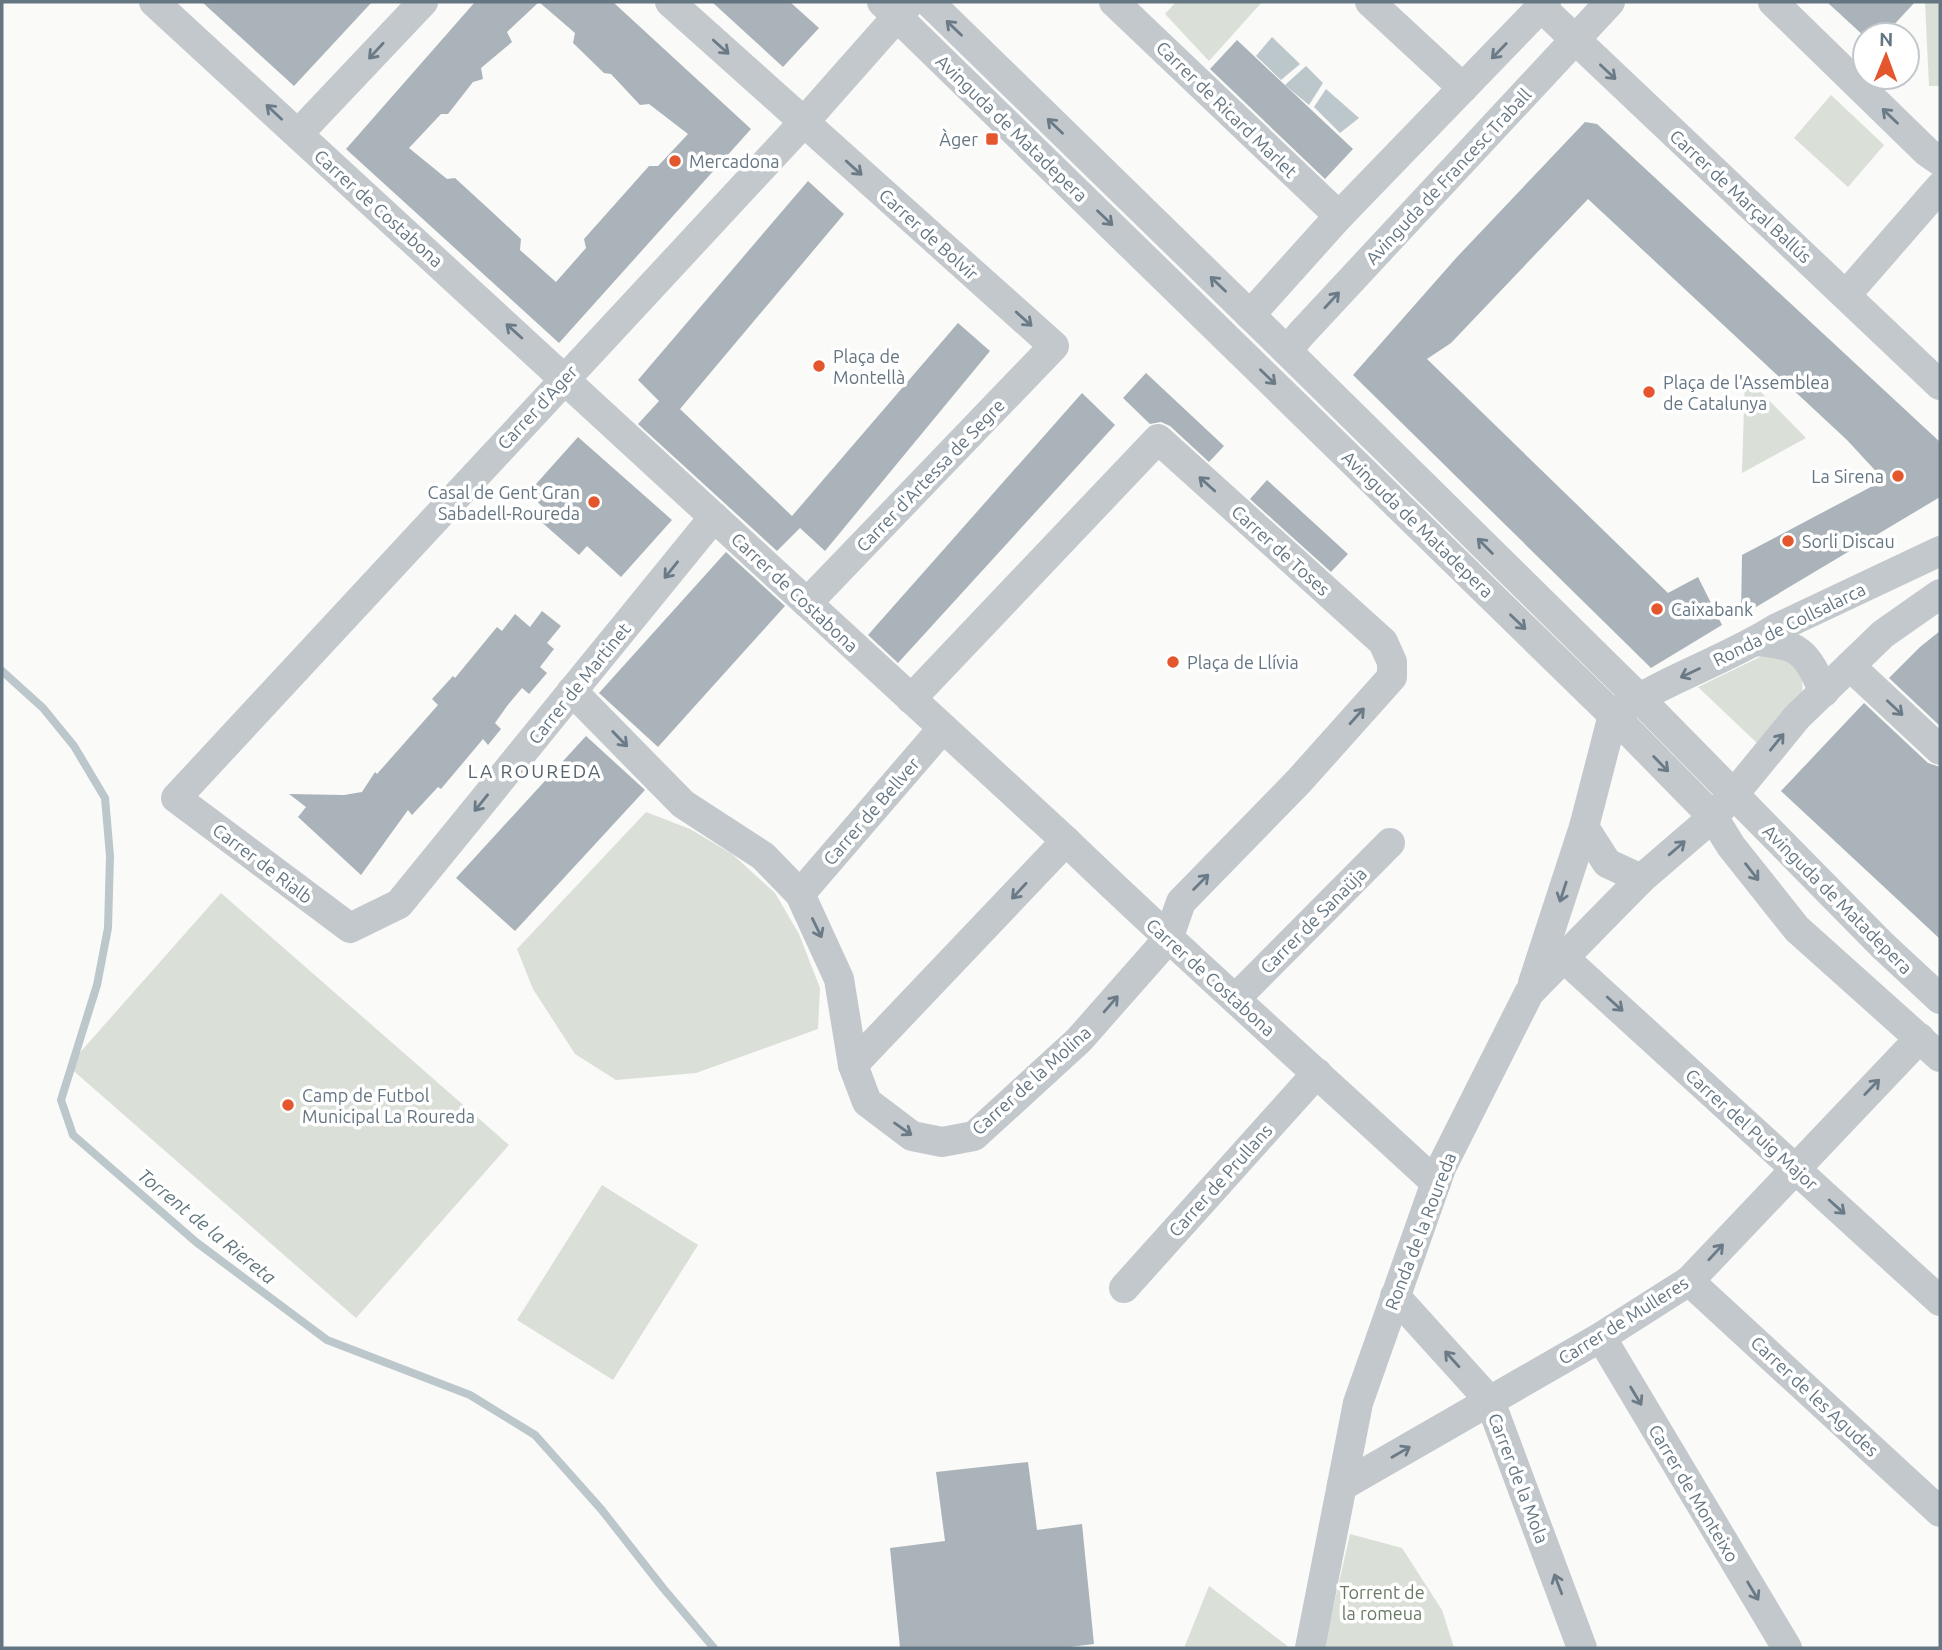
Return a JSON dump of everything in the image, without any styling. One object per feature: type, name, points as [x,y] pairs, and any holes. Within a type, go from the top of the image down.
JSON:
[{"type":"street","name":"Carrer de Costabona","points":[[154,2],[564,377],[1066,841],[1168,939],[1436,1182]]},
{"type":"street","points":[[298,134],[423,2]]},
{"type":"street","name":"Carrer de Bolvir","points":[[670,2],[1054,346]]},
{"type":"street","name":"Avinguda de Matadepera","points":[[929,2],[1287,351],[1638,698],[1882,945],[1940,999]]},
{"type":"street","name":"Carrer de Ricard Marlet","points":[[1114,2],[1339,216]]},
{"type":"street","points":[[1370,2],[1463,88]]},
{"type":"street","name":"Avinguda de Francesc Traball","points":[[1287,351],[1610,2]]},
{"type":"street","points":[[1773,2],[1927,152],[1940,161]]},
{"type":"street","points":[[1250,315],[1339,216],[1544,5]]},
{"type":"street","name":"Carrer de Marçal Ballús","points":[[1544,5],[1574,41],[1940,385]]},
{"type":"street","name":"Carrer d'Ager","points":[[176,798],[564,377],[804,122],[897,7]]},
{"type":"street","name":"Avinguda de Matadepera","points":[[897,7],[1614,715],[1713,817],[1731,846],[1797,929],[1930,1047]]},
{"type":"street","points":[[1846,295],[1940,187]]},
{"type":"street","name":"Carrer d'Artessa de Segre","points":[[807,603],[1054,346]]},
{"type":"street","name":"Carrer de Toses","points":[[911,699],[1158,439],[1383,642],[1392,662],[1392,677],[1299,782],[1181,902],[1168,939]]},
{"type":"street","name":"Carrer de Martinet","points":[[350,928],[399,904],[714,517]]},
{"type":"street","name":"Ronda de Collsalarca","points":[[1614,715],[1638,698],[1756,641],[1777,628],[1940,551]]},
{"type":"street","points":[[1734,794],[1797,717],[1883,634],[1940,594]]},
{"type":"street","points":[[1756,641],[1782,643],[1800,652],[1810,661],[1824,692]]},
{"type":"street","points":[[1850,666],[1940,750]]},
{"type":"street","name":"Carrer de la Molina","points":[[572,691],[675,796],[763,856],[800,894],[839,979],[853,1065],[867,1102],[912,1136],[942,1142],[974,1136],[1079,1040],[1168,939]]},
{"type":"street","points":[[1530,993],[1584,827],[1614,715]]},
{"type":"street","name":"Carrer de Bellver","points":[[800,894],[943,728]]},
{"type":"street","name":"Ronda de la Roureda","points":[[1310,1648],[1358,1403],[1436,1182],[1530,993],[1641,879],[1713,817],[1734,794]]},
{"type":"street","name":"Carrer de Rialb","points":[[176,798],[350,928]]},
{"type":"street","points":[[1584,827],[1607,863],[1641,879]]},
{"type":"street","points":[[853,1065],[1066,841]]},
{"type":"street","name":"Carrer de Sanaüja","points":[[1236,998],[1390,843]]},
{"type":"street","name":"Carrer del Puig Major","points":[[1564,958],[1940,1301]]},
{"type":"street","name":"Carrer de Mulleres","points":[[1342,1486],[1601,1337],[1689,1281],[1795,1168],[1930,1047]]},
{"type":"street","name":"Carrer de Prullans","points":[[1124,1288],[1317,1073]]},
{"type":"street","name":"Carrer de les Agudes","points":[[1689,1281],[1940,1512]]},
{"type":"street","name":"Carrer de la Mola","points":[[1395,1296],[1490,1401],[1582,1648]]},
{"type":"street","name":"Carrer de Monteixo","points":[[1601,1337],[1787,1648]]},
{"type":"green space","points":[[1176,2],[1262,2],[1209,61],[1165,14]]},
{"type":"green space","points":[[1925,2],[1940,2],[1940,86],[1929,86]]},
{"type":"green space","points":[[1831,95],[1884,145],[1848,187],[1794,138]]},
{"type":"green space","points":[[1745,376],[1806,438],[1742,473]]},
{"type":"green space","points":[[1762,656],[1789,658],[1800,676],[1802,690],[1801,696],[1758,744],[1698,687]]},
{"type":"green space","points":[[646,812],[690,829],[732,854],[775,893],[799,934],[820,988],[818,1029],[696,1073],[616,1080],[575,1054],[533,989],[517,949]]},
{"type":"green space","name":"Camp de Futbol Municipal La Roureda","points":[[221,893],[509,1145],[356,1318],[68,1066]]},
{"type":"green space","points":[[602,1185],[698,1245],[613,1380],[517,1320]]},
{"type":"green space","name":"Torrent de la romeua","points":[[1350,1534],[1402,1548],[1442,1610],[1454,1648],[1324,1648]]},
{"type":"green space","points":[[1209,1586],[1290,1648],[1184,1648]]},
{"type":"shaded area","points":[[1272,37],[1300,64],[1281,80],[1256,56]]},
{"type":"shaded area","points":[[1306,66],[1323,83],[1309,105],[1285,85]]},
{"type":"shaded area","points":[[1326,89],[1359,118],[1340,133],[1314,107]]},
{"type":"building","points":[[202,2],[372,2],[294,86]]},
{"type":"building","points":[[475,2],[539,2],[613,2],[751,129],[559,343],[346,149]],"holes":[[[539,2],[575,33],[573,43],[604,73],[611,74],[640,105],[649,104],[688,134],[658,166],[649,166],[584,239],[586,248],[556,282],[520,250],[521,239],[455,178],[447,179],[409,148],[441,114],[448,114],[473,82],[483,79],[481,68],[512,42],[507,32]]]},
{"type":"building","points":[[712,2],[790,2],[819,28],[783,67]]},
{"type":"building","points":[[1827,2],[1915,2],[1897,21],[1851,21],[1851,24]]},
{"type":"building","points":[[1237,40],[1353,149],[1325,179],[1210,69]]},
{"type":"building","points":[[1585,122],[1597,124],[1940,442],[1940,497],[1741,616],[1742,555],[1884,480],[1847,440],[1588,199],[1451,343],[1427,359],[1668,593],[1698,577],[1722,625],[1651,668],[1353,375],[1457,257]]},
{"type":"building","points":[[808,181],[844,214],[680,409],[792,516],[958,323],[990,351],[825,551],[800,528],[777,551],[638,424],[659,401],[638,380]]},
{"type":"building","points":[[1146,373],[1224,446],[1209,462],[1170,426],[1161,422],[1150,424],[1123,398]]},
{"type":"building","points":[[1082,393],[1115,425],[898,663],[868,635]]},
{"type":"building","name":"Casal de Gent Gran Sabadell-Roureda","points":[[578,437],[672,520],[621,577],[587,546],[579,555],[538,519],[546,510],[528,493]]},
{"type":"building","points":[[1267,480],[1348,554],[1331,572],[1250,499]]},
{"type":"building","points":[[726,552],[785,606],[658,747],[599,693]]},
{"type":"building","points":[[542,611],[561,626],[547,643],[554,649],[540,667],[547,673],[529,694],[522,688],[507,706],[495,723],[501,729],[488,745],[483,739],[441,789],[438,787],[412,815],[408,810],[361,875],[298,817],[306,807],[289,794],[344,795],[362,792],[375,772],[377,774],[438,705],[432,699],[453,676],[455,678],[497,627],[502,631],[515,614],[530,627]]},
{"type":"building","points":[[1940,631],[1940,726],[1889,678]]},
{"type":"building","points":[[1864,703],[1928,763],[1940,767],[1940,939],[1781,791]]},
{"type":"building","points":[[586,736],[645,790],[515,931],[456,878]]},
{"type":"building","points":[[1028,1462],[1037,1530],[1082,1524],[1094,1644],[1061,1648],[900,1648],[890,1548],[945,1541],[936,1472]]},
{"type":"waterway","name":"Torrent de la Riereta","points":[[2,671],[43,708],[74,746],[105,798],[110,856],[108,928],[97,985],[61,1100],[73,1135],[196,1242],[327,1340],[470,1395],[535,1435],[601,1509],[714,1648]]},
{"type":"place","name":"Àger","points":[[992,139]]},
{"type":"place","name":"Mercadona","points":[[675,161]]},
{"type":"place","name":"Plaça de Montellà","points":[[819,366]]},
{"type":"place","name":"Plaça de l'Assemblea de Catalunya","points":[[1649,392]]},
{"type":"place","name":"La Sirena","points":[[1898,476]]},
{"type":"place","name":"Casal de Gent Gran Sabadell-Roureda","points":[[594,502]]},
{"type":"place","name":"Sorli Discau","points":[[1788,541]]},
{"type":"place","name":"Caixabank","points":[[1657,609]]},
{"type":"place","name":"Plaça de Llívia","points":[[1173,662]]},
{"type":"place","name":"Camp de Futbol Municipal La Roureda","points":[[288,1105]]},
{"type":"district","name":"LA ROUREDA","points":[[535,771]]}]
